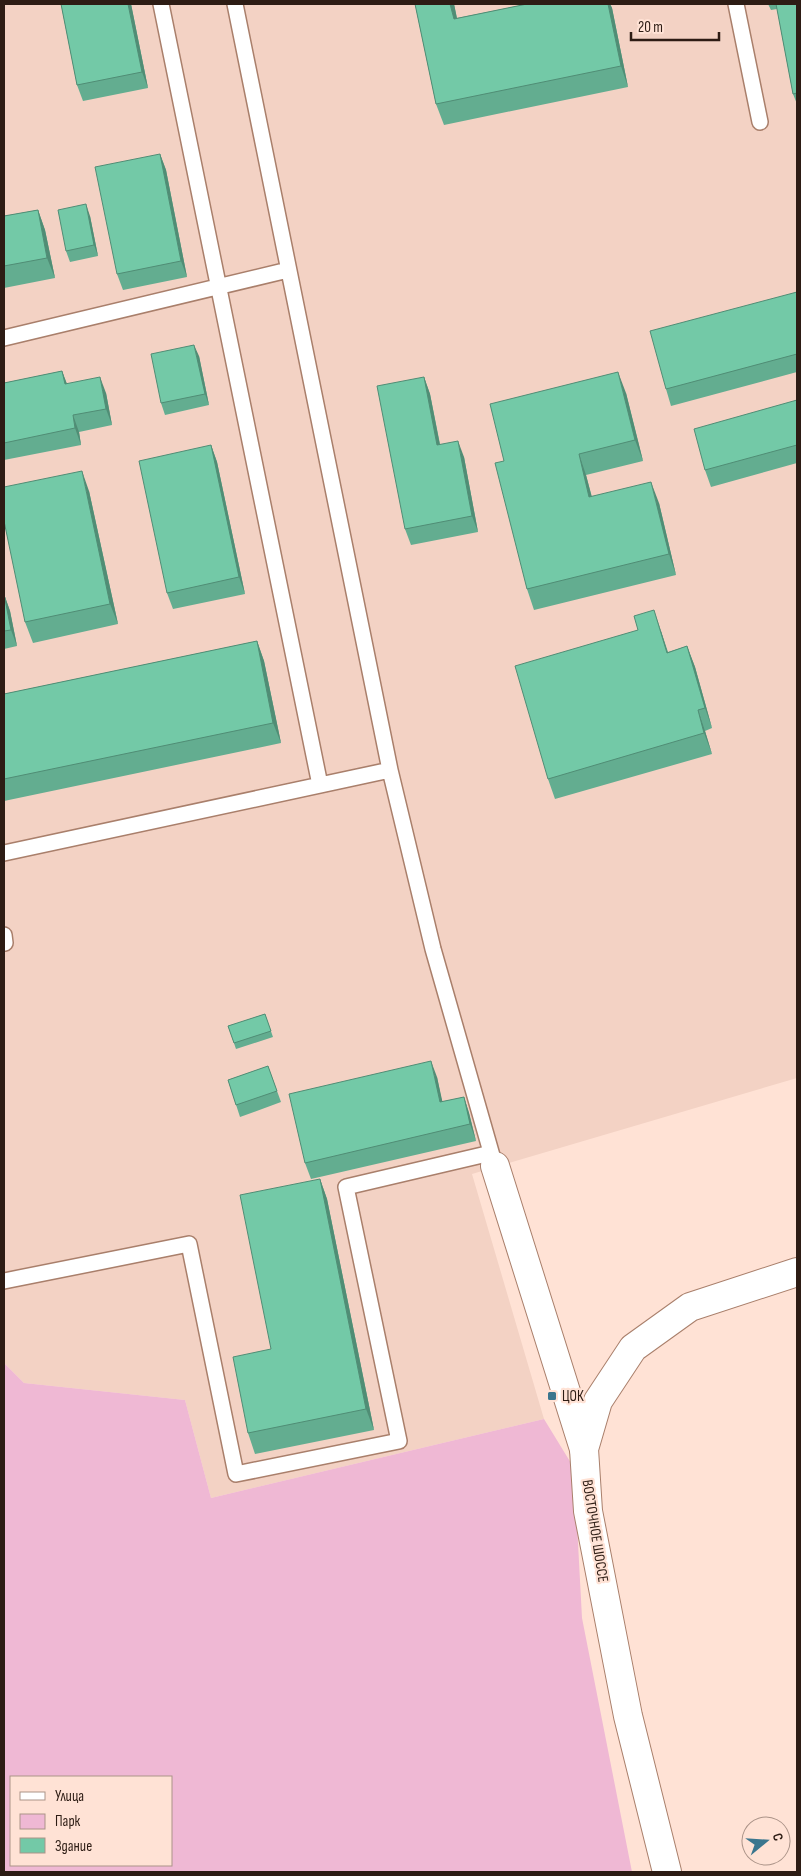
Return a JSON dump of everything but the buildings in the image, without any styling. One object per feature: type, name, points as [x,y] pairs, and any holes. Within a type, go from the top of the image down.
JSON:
[{"type":"main road","points":[[493,1160],[584,1449]]},
{"type":"main road","name":"ВОСТОЧНОЕ ШОССЕ","points":[[668,1872],[628,1716],[588,1511],[584,1449],[598,1401],[633,1348],[690,1307],[797,1272]]},
{"type":"lane","points":[[161,4],[320,785]]},
{"type":"lane","points":[[4,1280],[189,1244],[236,1474],[399,1441],[346,1187],[493,1160],[434,949],[390,770],[235,4]]},
{"type":"lane","points":[[736,4],[760,122]]},
{"type":"lane","points":[[4,338],[288,270]]},
{"type":"lane","points":[[4,853],[390,770]]},
{"type":"lane","points":[[4,935],[4,943]]},
{"type":"shaded area","points":[[4,4],[797,4],[797,1078],[472,1174],[544,1419],[211,1498],[185,1400],[24,1383],[4,1363]]},
{"type":"green space","points":[[4,1363],[24,1383],[185,1400],[211,1498],[544,1419],[574,1468],[582,1618],[632,1872],[4,1872]]},
{"type":"place","name":"ЦОК","points":[[552,1396]]}]
